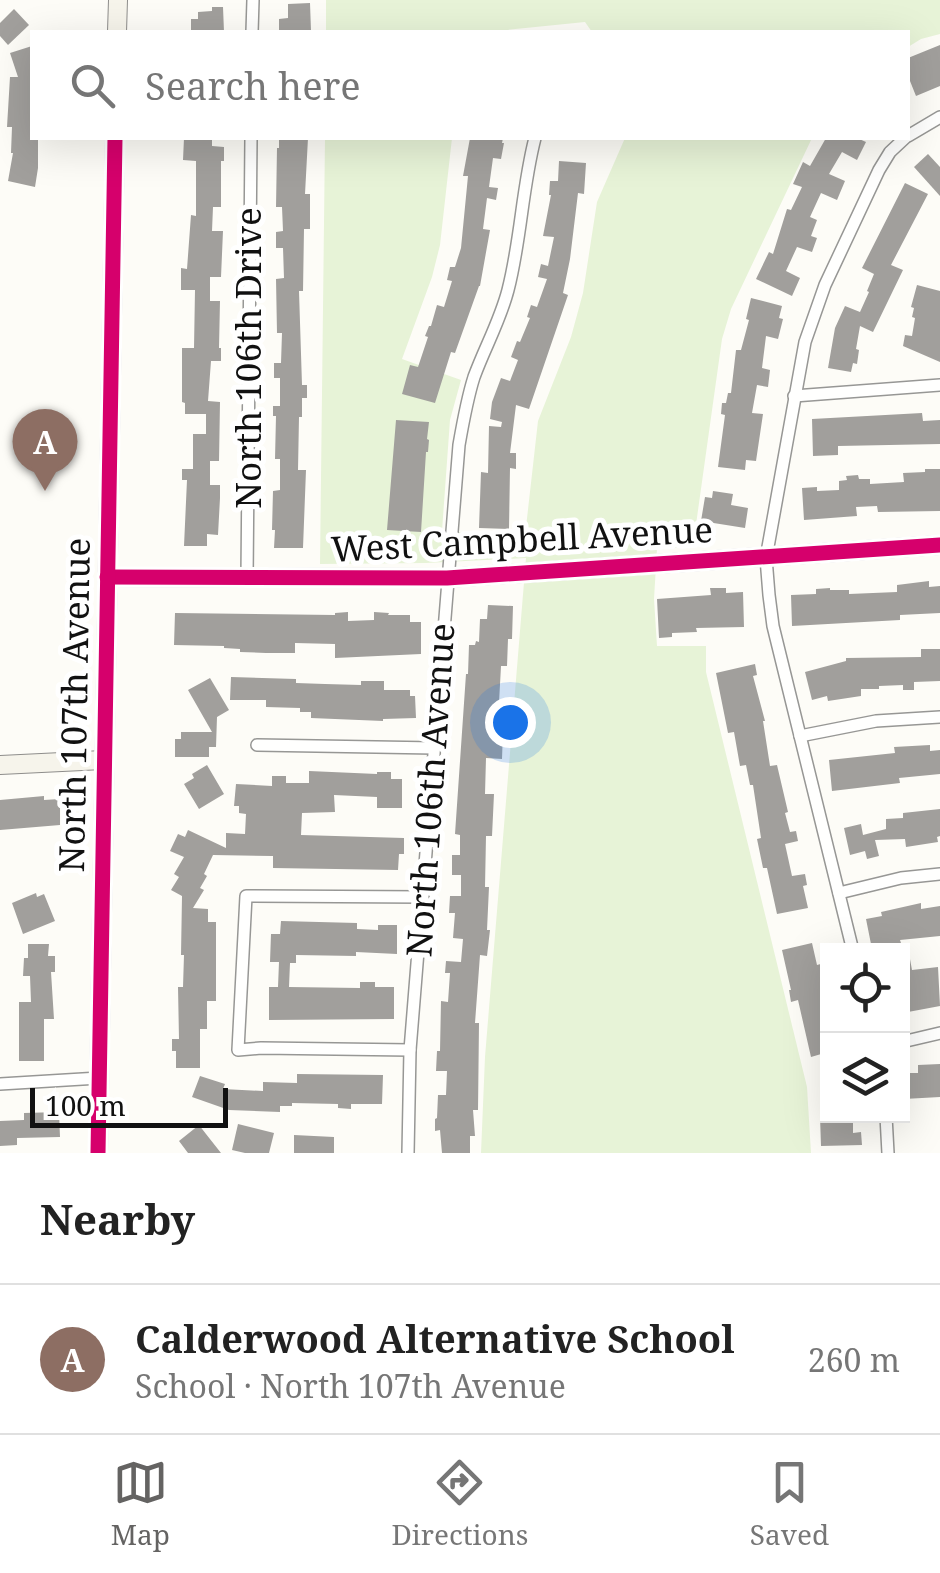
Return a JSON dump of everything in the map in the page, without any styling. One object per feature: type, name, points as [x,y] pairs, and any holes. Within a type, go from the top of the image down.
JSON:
[{"type":"main road","points":[[117,30],[118,0]]},
{"type":"main road","name":"North 107th Avenue","points":[[98,1153],[115,140]]},
{"type":"main road","name":"West Campbell Avenue","points":[[106,577],[447,578],[940,545]]},
{"type":"main road","points":[[0,765],[104,760]]},
{"type":"street","points":[[252,30],[253,0]]},
{"type":"street","points":[[910,135],[940,117]]},
{"type":"street","name":"North 106th Drive","points":[[247,578],[250,140]]},
{"type":"street","name":"North 106th Avenue","points":[[408,1153],[410,1050],[459,445],[475,376],[509,288],[535,140]]},
{"type":"street","points":[[851,943],[773,626],[766,558],[805,342],[824,285],[880,170],[903,140]]},
{"type":"street","points":[[794,396],[940,386]]},
{"type":"street","points":[[800,736],[876,721],[940,717]]},
{"type":"street","points":[[257,744],[435,748]]},
{"type":"street","points":[[839,893],[901,878],[940,874]]},
{"type":"street","points":[[410,1050],[238,1050],[246,896],[422,896]]},
{"type":"street","points":[[910,1040],[940,1034]]},
{"type":"street","points":[[0,1084],[98,1078]]},
{"type":"street","points":[[886,1123],[888,1153]]},
{"type":"green space","points":[[326,0],[940,0],[940,34],[910,46],[910,30],[591,30],[585,22],[507,30],[326,30]]},
{"type":"green space","points":[[325,140],[452,140],[440,245],[402,359],[461,380],[450,420],[442,531],[525,536],[538,421],[571,337],[583,293],[597,202],[624,140],[811,140],[731,309],[722,339],[693,546],[657,549],[654,599],[657,646],[706,646],[706,672],[807,1087],[811,1153],[481,1153],[485,1057],[526,558],[320,564]]},
{"type":"building","points":[[310,3],[311,30],[279,30],[279,19],[288,18],[288,4]]},
{"type":"building","points":[[212,7],[223,7],[224,30],[191,30],[191,19],[198,19],[198,12],[212,11]]},
{"type":"building","points":[[14,9],[29,25],[8,45],[0,36],[0,23]]},
{"type":"building","points":[[940,45],[940,86],[916,96],[910,81],[910,57]]},
{"type":"building","points":[[30,47],[30,140],[38,140],[35,187],[8,181],[13,153],[12,127],[7,127],[10,77],[18,77],[10,53]]},
{"type":"building","points":[[184,140],[212,140],[212,146],[224,147],[221,207],[213,207],[212,231],[223,231],[221,277],[210,277],[210,301],[220,301],[221,361],[211,361],[208,401],[220,402],[219,461],[210,461],[210,485],[220,485],[220,498],[218,535],[207,534],[207,546],[184,546],[187,480],[182,480],[182,469],[193,469],[193,434],[206,434],[206,414],[185,414],[182,402],[182,348],[194,348],[195,290],[181,290],[181,268],[187,269],[191,215],[196,216],[196,161],[183,160]]},
{"type":"building","points":[[279,140],[308,140],[305,194],[310,194],[310,229],[304,229],[303,291],[299,291],[302,385],[307,385],[307,398],[302,398],[299,417],[298,470],[306,470],[303,548],[274,548],[272,530],[273,491],[280,490],[273,416],[273,406],[280,406],[280,378],[274,378],[274,363],[281,363],[282,333],[277,333],[276,279],[284,278],[283,248],[276,248],[276,232],[283,231],[282,207],[276,207]]},
{"type":"building","points":[[470,140],[503,140],[501,159],[493,158],[489,187],[498,188],[496,200],[487,198],[483,229],[490,230],[480,286],[455,353],[451,352],[435,403],[402,394],[410,365],[418,367],[437,305],[444,307],[452,281],[447,280],[450,267],[455,267],[461,248],[468,176],[463,176]]},
{"type":"building","points":[[825,140],[866,142],[857,160],[842,152],[829,174],[845,181],[837,200],[821,193],[810,217],[817,220],[811,236],[817,238],[812,252],[797,247],[786,271],[800,278],[792,296],[756,279],[769,252],[773,254],[787,209],[791,210],[802,187],[793,184],[803,162],[810,166]]},
{"type":"building","points":[[928,154],[940,167],[940,196],[914,167]]},
{"type":"building","points":[[559,161],[586,163],[584,194],[578,193],[563,293],[568,295],[529,409],[516,405],[510,453],[516,453],[516,469],[510,468],[509,529],[479,528],[481,472],[488,473],[489,426],[501,427],[502,422],[490,419],[492,402],[501,378],[510,381],[518,360],[511,357],[530,318],[527,317],[531,305],[537,307],[547,279],[538,277],[541,264],[548,266],[554,237],[543,236],[550,181],[558,181]]},
{"type":"building","points":[[905,183],[928,194],[891,265],[903,270],[873,332],[860,326],[857,364],[853,363],[851,372],[828,368],[835,328],[845,306],[860,312],[874,274],[862,268]]},
{"type":"building","points":[[917,285],[940,291],[940,362],[903,346],[905,335],[912,336],[915,318],[911,307]]},
{"type":"building","points":[[751,298],[782,306],[779,318],[783,319],[778,339],[766,336],[762,368],[770,370],[768,387],[757,385],[752,413],[763,414],[756,461],[746,460],[745,470],[718,467],[725,415],[721,414],[722,403],[731,393],[736,350],[741,350]]},
{"type":"building","points":[[922,413],[923,421],[940,420],[940,444],[838,446],[838,455],[813,456],[812,419]]},
{"type":"building","points":[[396,420],[429,422],[421,532],[387,530]]},
{"type":"building","points":[[940,469],[940,511],[878,512],[877,506],[856,507],[857,516],[804,520],[802,488],[839,490],[839,481],[858,475],[859,479],[870,479],[870,484],[904,482],[903,473]]},
{"type":"building","points":[[713,491],[733,494],[731,505],[748,508],[745,528],[701,521],[705,497],[712,498]]},
{"type":"building","points":[[929,581],[929,587],[940,586],[940,613],[900,615],[900,620],[792,626],[791,595],[816,594],[816,589],[830,588],[849,590],[849,594],[897,592],[897,585]]},
{"type":"building","points":[[710,588],[726,588],[726,593],[743,592],[744,627],[696,628],[697,632],[659,638],[657,599],[711,595]]},
{"type":"building","points":[[488,605],[513,606],[512,639],[508,639],[507,666],[501,666],[499,703],[508,703],[507,731],[503,731],[502,759],[486,758],[485,794],[494,794],[492,836],[486,836],[485,887],[489,887],[490,930],[487,956],[480,955],[475,1023],[479,1023],[478,1110],[473,1110],[475,1136],[470,1136],[470,1153],[442,1153],[440,1130],[435,1131],[438,1095],[446,1095],[447,1071],[436,1071],[441,1001],[448,1002],[450,973],[445,973],[446,961],[461,962],[463,939],[453,938],[455,913],[449,913],[450,896],[461,896],[461,875],[452,875],[452,855],[460,855],[460,835],[455,834],[466,674],[469,645],[479,642],[480,619],[487,619]]},
{"type":"building","points":[[348,612],[348,621],[374,620],[374,612],[410,615],[410,622],[421,622],[421,654],[335,658],[335,644],[295,643],[295,653],[174,645],[175,613]]},
{"type":"building","points":[[921,649],[940,649],[940,681],[914,682],[914,690],[903,690],[903,685],[879,686],[861,689],[861,696],[812,700],[805,672],[846,658],[921,657]]},
{"type":"building","points":[[755,664],[757,675],[753,676],[765,721],[770,766],[777,765],[790,832],[796,831],[798,841],[785,844],[792,876],[805,874],[807,885],[803,886],[808,908],[777,914],[757,839],[761,838],[753,785],[746,765],[740,766],[734,732],[728,733],[716,673]]},
{"type":"building","points":[[231,677],[361,685],[361,681],[384,681],[384,690],[410,690],[410,696],[415,696],[416,718],[311,718],[311,712],[300,712],[300,708],[266,707],[266,700],[230,700]]},
{"type":"building","points":[[210,678],[229,710],[217,717],[216,747],[209,747],[209,757],[175,757],[175,739],[181,739],[181,732],[212,732],[188,690]]},
{"type":"building","points":[[930,745],[930,751],[940,750],[940,774],[832,791],[829,760],[895,753],[894,747]]},
{"type":"building","points":[[207,765],[224,794],[199,809],[184,784]]},
{"type":"building","points":[[309,771],[391,772],[391,779],[402,779],[402,808],[377,808],[377,797],[334,795],[335,812],[302,813],[301,835],[404,838],[398,870],[273,868],[273,856],[213,855],[200,888],[204,890],[193,908],[208,909],[208,922],[216,922],[216,1001],[207,1001],[207,1029],[200,1029],[200,1068],[176,1068],[172,1039],[179,1039],[178,987],[183,987],[184,955],[182,896],[171,890],[179,877],[174,874],[184,857],[170,851],[178,834],[185,837],[188,830],[226,848],[226,833],[245,834],[246,814],[239,813],[239,806],[234,806],[236,784],[272,786],[272,776],[286,776],[286,783],[309,783]]},
{"type":"building","points":[[44,796],[44,800],[60,799],[60,825],[0,830],[0,800]]},
{"type":"building","points":[[940,809],[938,842],[906,847],[905,839],[875,840],[879,856],[867,859],[865,851],[850,855],[844,828],[861,824],[863,835],[886,829],[886,819],[903,818],[903,813]]},
{"type":"building","points":[[36,893],[37,897],[44,894],[55,921],[23,934],[12,903]]},
{"type":"building","points":[[921,903],[921,909],[940,906],[940,936],[900,940],[901,943],[871,943],[866,919],[882,916],[881,912]]},
{"type":"building","points":[[281,921],[357,923],[357,929],[378,930],[378,925],[397,925],[397,954],[296,955],[296,963],[290,963],[289,987],[360,988],[360,982],[375,982],[375,987],[394,987],[394,1019],[269,1020],[269,987],[278,987],[279,962],[270,962],[271,934],[280,934]]},
{"type":"building","points":[[812,943],[817,965],[820,964],[820,1054],[811,1057],[798,1000],[791,1002],[782,950]]},
{"type":"building","points":[[28,944],[49,944],[48,956],[55,956],[55,972],[51,972],[54,1019],[44,1019],[44,1061],[19,1061],[19,1002],[31,1002],[30,976],[23,976]]},
{"type":"building","points":[[910,959],[912,970],[938,967],[940,1006],[910,1012]]},
{"type":"building","points":[[940,1064],[940,1097],[910,1099],[910,1073],[918,1073],[918,1065]]},
{"type":"building","points":[[297,1074],[383,1075],[382,1104],[351,1104],[351,1109],[338,1108],[338,1104],[292,1103],[280,1106],[280,1112],[229,1110],[192,1097],[200,1076],[225,1084],[223,1089],[263,1091],[263,1082],[297,1083]]},
{"type":"building","points":[[59,1112],[60,1137],[17,1138],[17,1145],[0,1146],[0,1121],[24,1120],[24,1113]]},
{"type":"building","points":[[820,1123],[853,1123],[853,1133],[861,1132],[862,1145],[821,1146]]},
{"type":"building","points":[[238,1124],[274,1133],[269,1153],[232,1150]]},
{"type":"building","points":[[199,1125],[221,1153],[188,1153],[179,1141]]},
{"type":"building","points":[[294,1135],[334,1137],[334,1153],[294,1153]]},
{"type":"cycle path","points":[[98,1153],[115,140]]},
{"type":"cycle path","points":[[107,577],[447,578],[940,545]]},
{"type":"place","name":"Calderwood Alternative School","points":[[45,491]]}]
